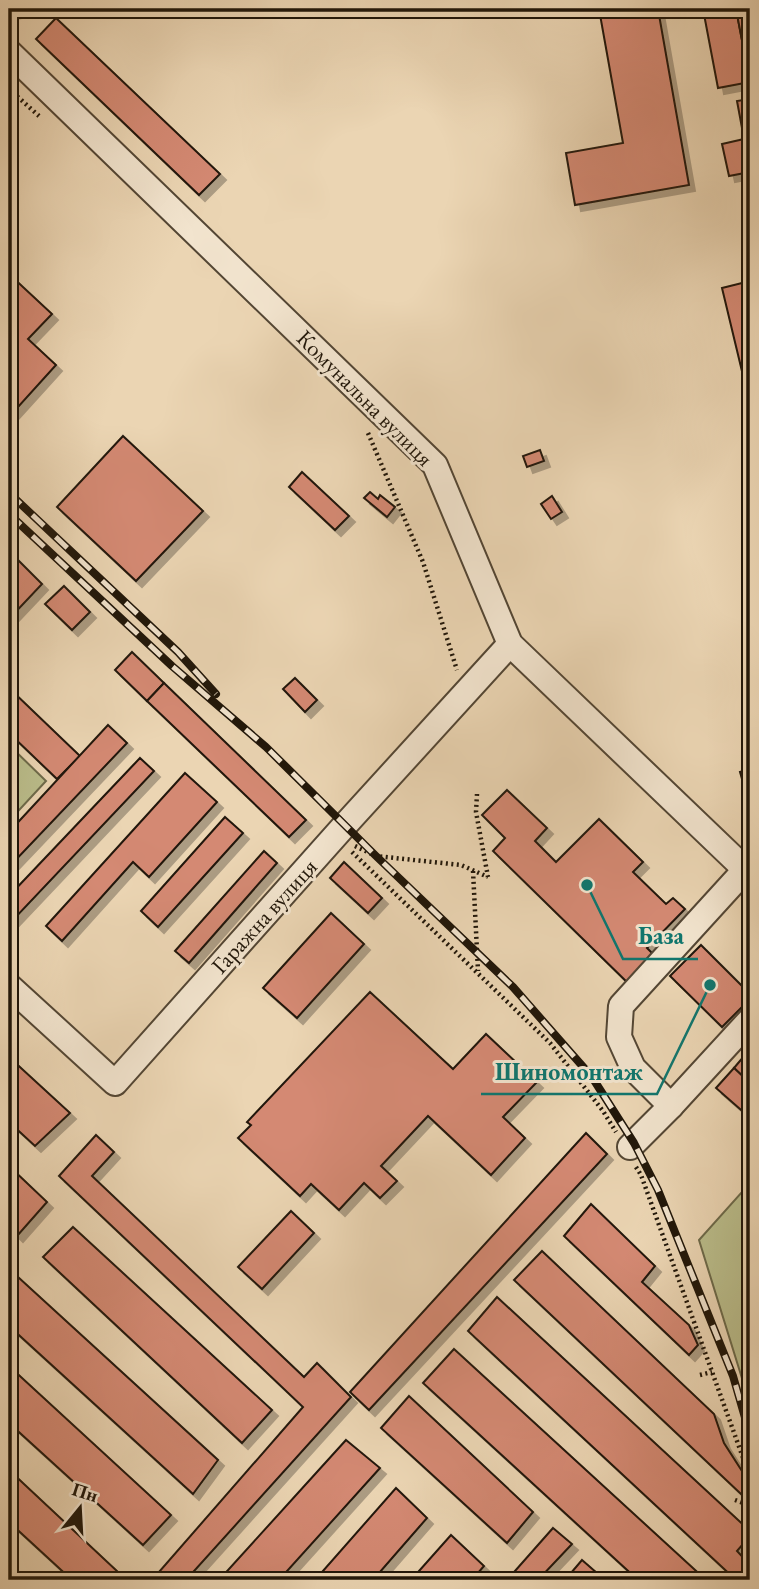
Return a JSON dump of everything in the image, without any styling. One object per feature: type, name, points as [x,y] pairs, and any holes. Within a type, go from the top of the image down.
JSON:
[{"type":"street","name":"Комунальна вулиця","points":[[9,52],[435,464],[510,644],[748,872]]},
{"type":"street","name":"Гаражна вулиця","points":[[9,986],[115,1083],[510,644]]},
{"type":"street","points":[[671,1106],[633,1068],[619,1037],[621,1006],[748,872]]},
{"type":"street","points":[[628,1150],[750,1020]]},
{"type":"path","points":[[366,428],[423,562],[465,694]]},
{"type":"path","points":[[336,836],[376,856],[461,865],[488,877],[476,812],[477,794]]},
{"type":"path","points":[[336,836],[550,1043],[603,1111],[628,1150],[640,1175],[750,1477]]},
{"type":"path","points":[[474,871],[478,973]]},
{"type":"path","points":[[699,1375],[712,1372]]},
{"type":"path","points":[[735,1500],[749,1505],[750,1502]]},
{"type":"green space","points":[[9,745],[46,781],[9,821]]},
{"type":"green space","points":[[750,1183],[750,1404],[699,1240]]},
{"type":"building","points":[[9,9],[37,9],[9,13]]},
{"type":"building","points":[[599,9],[658,9],[689,185],[575,205],[566,153],[623,143]]},
{"type":"building","points":[[703,9],[736,9],[750,82],[718,88]]},
{"type":"building","points":[[736,9],[750,9],[750,82]]},
{"type":"building","points":[[56,18],[220,174],[199,195],[36,39]]},
{"type":"building","points":[[750,99],[750,171],[737,101]]},
{"type":"building","points":[[744,139],[750,172],[729,176],[722,144]]},
{"type":"building","points":[[9,274],[52,314],[28,339],[56,365],[9,417]]},
{"type":"building","points":[[750,281],[750,387],[746,388],[722,288]]},
{"type":"building","points":[[123,436],[203,511],[136,581],[57,507]]},
{"type":"building","points":[[540,450],[544,461],[527,467],[523,456]]},
{"type":"building","points":[[302,472],[349,516],[335,530],[289,487]]},
{"type":"building","points":[[370,492],[378,499],[380,495],[395,507],[387,517],[364,498]]},
{"type":"building","points":[[552,496],[562,512],[551,519],[541,504]]},
{"type":"building","points":[[9,553],[42,584],[9,619]]},
{"type":"building","points":[[64,586],[90,612],[72,630],[45,604]]},
{"type":"building","points":[[132,652],[164,683],[147,701],[115,670]]},
{"type":"building","points":[[295,678],[317,700],[305,712],[283,689]]},
{"type":"building","points":[[164,683],[306,820],[289,837],[147,701]]},
{"type":"building","points":[[9,688],[80,756],[57,779],[9,733]]},
{"type":"building","points":[[108,725],[127,743],[9,867],[9,832]]},
{"type":"building","points":[[140,758],[154,771],[13,920],[9,917],[9,896]]},
{"type":"building","points":[[750,769],[750,792],[746,793],[740,772]]},
{"type":"building","points":[[185,773],[217,802],[149,877],[133,862],[62,941],[46,926]]},
{"type":"building","points":[[507,790],[547,828],[535,841],[556,862],[599,819],[643,862],[633,872],[666,904],[673,898],[685,909],[647,948],[659,960],[632,987],[493,851],[505,838],[482,815]]},
{"type":"building","points":[[225,817],[243,833],[158,927],[141,911]]},
{"type":"building","points":[[264,851],[277,863],[189,963],[175,951]]},
{"type":"building","points":[[344,862],[382,898],[368,913],[330,878]]},
{"type":"building","points":[[331,913],[364,944],[297,1018],[263,988]]},
{"type":"building","points":[[701,945],[750,994],[750,999],[722,1027],[670,976]]},
{"type":"building","points":[[370,992],[453,1069],[486,1034],[537,1082],[503,1117],[525,1138],[491,1175],[428,1116],[381,1166],[397,1181],[380,1198],[364,1183],[339,1210],[311,1184],[300,1196],[238,1138],[251,1125],[247,1122]]},
{"type":"building","points":[[750,1049],[750,1083],[734,1068]]},
{"type":"building","points":[[9,1057],[70,1113],[35,1146],[9,1122]]},
{"type":"building","points":[[734,1068],[750,1083],[748,1116],[716,1088]]},
{"type":"building","points":[[586,1133],[607,1154],[369,1410],[350,1392]]},
{"type":"building","points":[[96,1135],[114,1152],[92,1176],[304,1377],[317,1363],[351,1397],[186,1580],[152,1580],[303,1407],[59,1176]]},
{"type":"building","points":[[9,1166],[47,1202],[17,1236],[9,1228]]},
{"type":"building","points":[[591,1204],[655,1266],[642,1282],[689,1325],[698,1345],[689,1355],[564,1236]]},
{"type":"building","points":[[291,1211],[314,1233],[262,1289],[238,1267]]},
{"type":"building","points":[[73,1227],[272,1410],[242,1443],[43,1257]]},
{"type":"building","points":[[542,1251],[714,1414],[724,1443],[749,1482],[741,1494],[514,1280]]},
{"type":"building","points":[[18,1277],[218,1460],[193,1494],[9,1326],[9,1286]]},
{"type":"building","points":[[497,1297],[750,1531],[750,1536],[737,1551],[750,1565],[750,1580],[736,1580],[468,1331]]},
{"type":"building","points":[[454,1349],[706,1580],[638,1580],[423,1383]]},
{"type":"building","points":[[9,1366],[171,1515],[143,1545],[9,1423]]},
{"type":"building","points":[[409,1396],[533,1512],[507,1543],[381,1428]]},
{"type":"building","points":[[346,1440],[380,1468],[279,1580],[219,1580]]},
{"type":"building","points":[[9,1470],[118,1572],[110,1580],[72,1580],[9,1522]]},
{"type":"building","points":[[396,1488],[427,1518],[373,1580],[315,1580]]},
{"type":"building","points":[[553,1528],[572,1544],[538,1580],[507,1580]]},
{"type":"building","points":[[451,1535],[484,1566],[472,1580],[411,1580]]},
{"type":"building","points":[[582,1560],[605,1580],[565,1580]]},
{"type":"railway","points":[[9,493],[178,652],[216,694]]},
{"type":"railway","points":[[9,514],[172,666],[266,747],[513,987],[592,1077],[634,1143],[658,1190],[733,1376],[750,1435]]},
{"type":"place","name":"База","points":[[587,885]]},
{"type":"place","name":"Шиномонтаж","points":[[710,985]]}]
